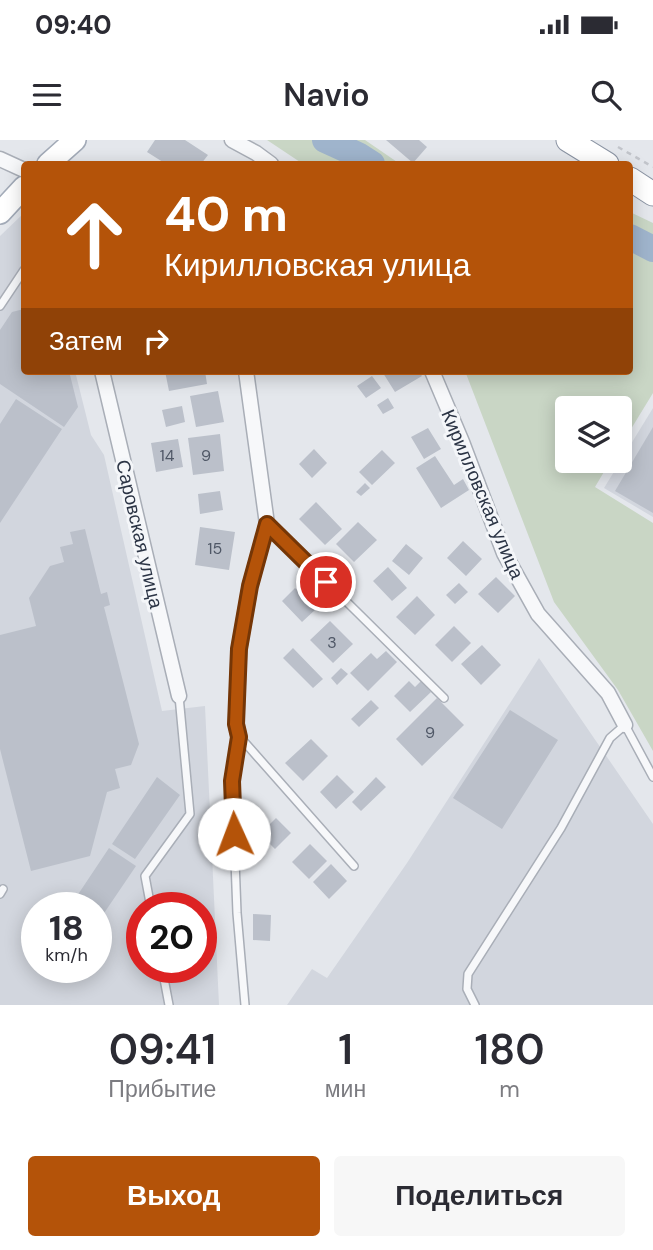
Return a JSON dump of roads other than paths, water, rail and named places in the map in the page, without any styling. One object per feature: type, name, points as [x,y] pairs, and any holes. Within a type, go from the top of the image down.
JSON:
[{"type":"highway","points":[[568,140],[612,156]]},
{"type":"highway","points":[[633,181],[653,194]]},
{"type":"main road","points":[[51,161],[75,140]]},
{"type":"main road","points":[[0,213],[21,190]]},
{"type":"street","points":[[232,140],[255,159]]},
{"type":"street","points":[[0,159],[21,169]]},
{"type":"street","name":"Саровская улица","points":[[103,375],[178,696]]},
{"type":"street","points":[[239,737],[236,724],[239,649],[250,586],[267,524],[247,375]]},
{"type":"street","name":"Кирилловская улица","points":[[434,375],[504,553],[538,614],[608,693],[625,725]]},
{"type":"lane","points":[[0,306],[21,274]]},
{"type":"lane","points":[[267,524],[444,698]]},
{"type":"lane","points":[[148,892],[145,876],[190,814],[178,696]]},
{"type":"lane","points":[[475,1005],[467,989],[468,975],[561,828],[610,738],[625,725],[653,777]]},
{"type":"lane","points":[[239,737],[354,866]]},
{"type":"lane","points":[[239,737],[232,781],[237,913],[246,1005]]},
{"type":"lane","points":[[165,983],[169,1005]]},
{"type":"waterway","points":[[325,140],[367,161]]},
{"type":"waterway","points":[[633,239],[653,249]]}]
